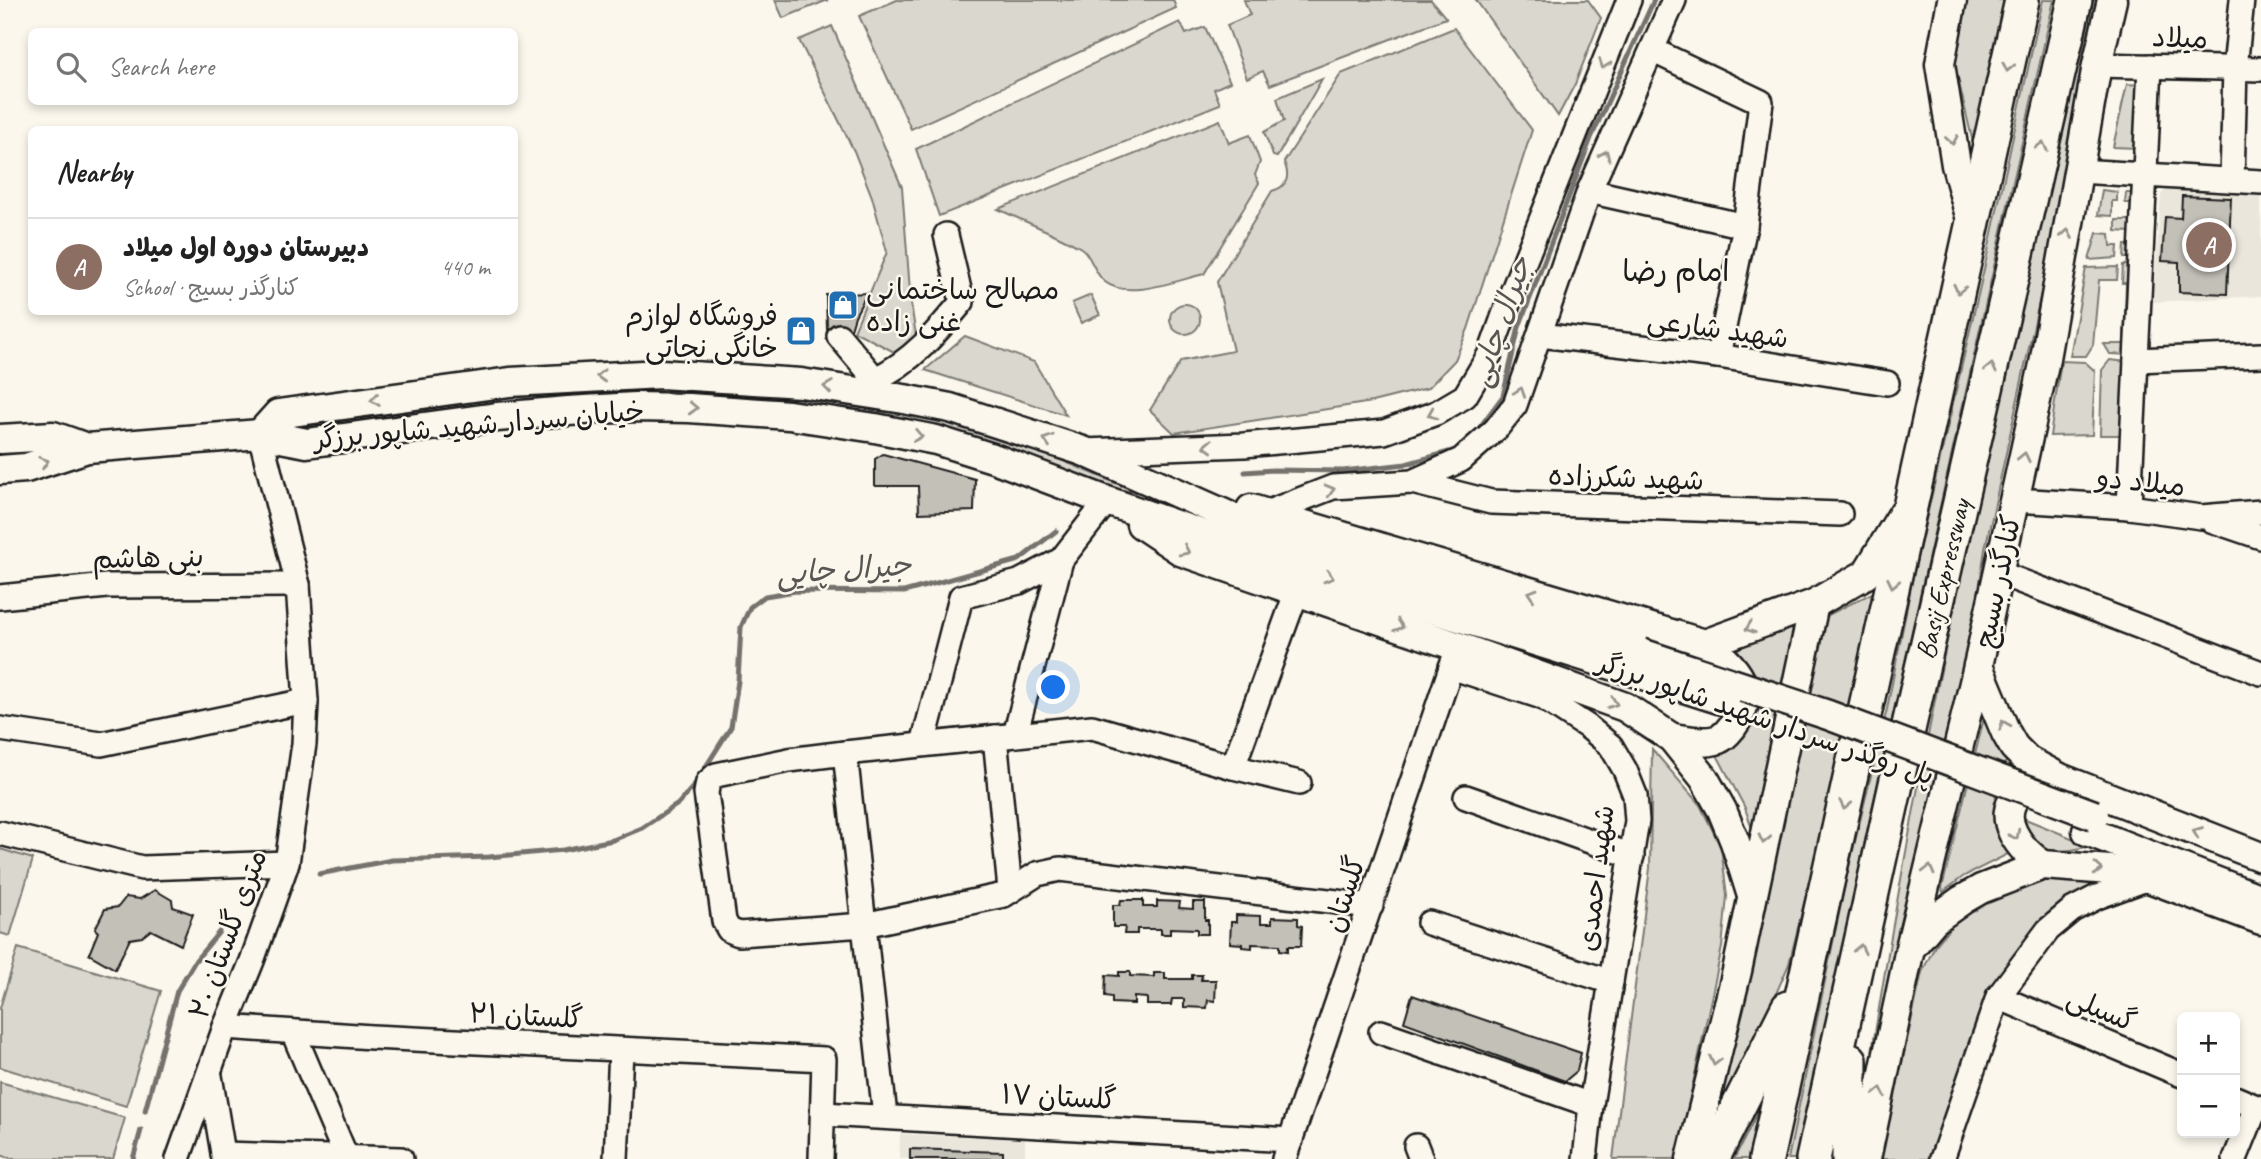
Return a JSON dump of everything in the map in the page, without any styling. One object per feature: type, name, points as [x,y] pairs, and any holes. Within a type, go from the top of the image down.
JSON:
[{"type":"highway","name":"Basij Expressway","points":[[1766,1159],[2022,0]]},
{"type":"highway","name":"Basij Expressway","points":[[1813,1159],[2075,0]]},
{"type":"highway","points":[[1712,1159],[1808,968]]},
{"type":"highway","points":[[1849,1159],[1851,992]]},
{"type":"main road","points":[[1952,0],[1940,64],[1956,164],[1973,228]]},
{"type":"main road","name":"کنارگذر بسیج","points":[[1866,1159],[1910,948],[1978,666],[2044,364],[2097,65],[2112,0]]},
{"type":"main road","name":"خیابان سردار شهید شاپور برزگر","points":[[260,434],[278,414],[465,387],[579,377],[661,374],[755,379],[875,386],[1083,451],[1157,483]]},
{"type":"main road","name":"خیابان سردار شهید شاپور برزگر","points":[[0,470],[26,468],[87,448],[260,434],[307,443],[497,417],[635,407],[743,411],[835,421],[936,440],[996,459],[1107,501]]},
{"type":"main road","name":"خیابان سردار شهید شاپور برزگر","points":[[0,439],[53,436],[87,448]]},
{"type":"main road","points":[[1157,483],[1274,548]]},
{"type":"main road","points":[[1157,483],[1705,644],[1725,658],[1736,670],[1742,684],[1744,701],[1740,716],[1719,740],[1696,742],[1672,737]]},
{"type":"main road","points":[[1107,501],[1274,548]]},
{"type":"main road","points":[[1107,501],[1183,552],[1297,592],[1455,657],[1625,707],[1672,737],[1704,778],[1722,810],[1752,896]]},
{"type":"main road","points":[[1705,644],[1814,604],[1866,574],[1911,502]]},
{"type":"main road","name":"پل روگذر سردار شهید شاپور برزگر","points":[[1274,548],[1637,662],[1825,734],[2261,878]]},
{"type":"main road","points":[[1691,1159],[1737,971],[1814,604]]},
{"type":"main road","points":[[1978,666],[2014,747],[2027,760],[2060,778],[2261,856]]},
{"type":"main road","points":[[2043,865],[2031,857],[2013,836],[2008,811],[2022,790],[2037,782],[2060,778]]},
{"type":"main road","name":"پل روگذر سردار شهید شاپور برزگر","points":[[2090,823],[2261,899]]},
{"type":"main road","points":[[1910,948],[1934,920],[1962,900],[1981,889],[2043,865],[2110,870],[2149,878],[2261,920]]},
{"type":"street","points":[[1083,451],[1244,445],[1384,432],[1436,413],[1465,396],[1490,354],[1629,0]]},
{"type":"street","points":[[1266,513],[1334,487],[1412,482],[1461,460],[1496,429],[1515,405],[1589,191],[1674,0]]},
{"type":"street","points":[[2232,180],[2235,68],[2242,0]]},
{"type":"street","points":[[1652,50],[1761,102],[1745,226],[1718,356]]},
{"type":"street","name":"میلاد","points":[[2097,65],[2261,69]]},
{"type":"street","points":[[2129,507],[2150,66]]},
{"type":"street","points":[[2078,171],[2261,182]]},
{"type":"street","points":[[1589,191],[1745,226]]},
{"type":"street","points":[[839,336],[875,386],[928,342],[962,302],[946,235]]},
{"type":"street","name":"شهید شارعی","points":[[1540,335],[1718,356],[1887,383]]},
{"type":"street","points":[[2136,360],[2261,355]]},
{"type":"street","name":"۲۰ متری گلستان","points":[[178,1159],[287,863],[304,744],[306,701],[298,586],[260,434]]},
{"type":"street","name":"شهید شکرزاده","points":[[1412,482],[1492,502],[1840,514]]},
{"type":"street","name":"میلاد دو","points":[[2015,500],[2129,507],[2201,517],[2261,512]]},
{"type":"street","points":[[1010,891],[1005,736],[1061,560],[1107,501]]},
{"type":"street","points":[[2201,517],[2261,537]]},
{"type":"street","points":[[923,744],[961,597],[1019,582],[1061,560]]},
{"type":"street","points":[[1999,573],[2261,673]]},
{"type":"street","name":"بنی هاشم","points":[[0,597],[107,586],[298,586]]},
{"type":"street","points":[[1233,767],[1297,592]]},
{"type":"street","name":"شهید احمدی","points":[[1455,657],[1542,697],[1588,727],[1611,746],[1635,795],[1637,821],[1591,1105],[1586,1159]]},
{"type":"street","name":"گلستان","points":[[1288,1150],[1455,657]]},
{"type":"street","points":[[0,729],[101,744],[306,701]]},
{"type":"street","points":[[1298,783],[1092,727],[789,760],[716,775],[708,782],[706,793],[724,921],[729,930],[739,934],[864,925],[1003,895],[1037,874],[1060,869],[1371,906]]},
{"type":"street","points":[[845,753],[885,1116]]},
{"type":"street","points":[[1466,797],[1632,856]]},
{"type":"street","points":[[0,833],[142,868],[287,863]]},
{"type":"street","points":[[1949,1157],[1998,997],[2048,930],[2072,910],[2097,897],[2149,878]]},
{"type":"street","points":[[1429,923],[1611,982]]},
{"type":"street","name":"گسیلی","points":[[1998,997],[2177,1073]]},
{"type":"street","name":"گلستان ۲۱","points":[[225,1027],[824,1059],[823,1114]]},
{"type":"street","points":[[293,1032],[347,1158]]},
{"type":"street","points":[[1381,1032],[1591,1105]]},
{"type":"street","points":[[616,1159],[621,1050]]},
{"type":"street","points":[[209,1072],[223,1157],[401,1159]]},
{"type":"street","points":[[2235,1159],[2251,1104]]},
{"type":"street","points":[[821,1159],[823,1114]]},
{"type":"street","name":"گلستان ۱۷","points":[[823,1114],[885,1116],[1288,1150]]},
{"type":"shaded area","points":[[775,0],[828,0],[783,18]]},
{"type":"shaded area","points":[[897,0],[1173,0],[1176,8],[911,129],[859,16]]},
{"type":"shaded area","points":[[1244,0],[1431,0],[1446,18],[1270,85],[1263,71],[1247,78],[1227,25],[1250,15]]},
{"type":"shaded area","points":[[1476,0],[1588,0],[1601,18],[1575,84],[1558,116]]},
{"type":"shaded area","points":[[1964,0],[2014,0],[1977,160],[1952,53]]},
{"type":"shaded area","points":[[2043,0],[2054,0],[1869,822],[1798,1159],[1788,1159],[1847,875],[1887,709],[1913,576]]},
{"type":"shaded area","points":[[2088,0],[2105,0],[1985,549],[1964,692],[1872,1052],[1918,787],[1971,524]]},
{"type":"shaded area","points":[[1180,22],[1186,34],[1205,27],[1230,82],[1214,89],[1220,104],[939,216],[916,149]]},
{"type":"shaded area","points":[[832,26],[902,187],[911,304],[917,342],[900,355],[854,331],[887,252],[872,197],[854,151],[799,40]]},
{"type":"shaded area","points":[[1454,28],[1532,130],[1468,329],[1455,360],[1428,388],[1372,402],[1174,433],[1150,410],[1181,361],[1233,351],[1217,282],[1272,191],[1284,184],[1287,172],[1284,162],[1341,74]]},
{"type":"shaded area","points":[[1322,79],[1277,157],[1273,156],[1264,132],[1284,121],[1277,98]]},
{"type":"shaded area","points":[[2127,84],[2141,85],[2137,148],[2113,147]]},
{"type":"shaded area","points":[[1220,120],[1229,143],[1250,135],[1260,162],[1255,175],[1259,183],[1204,274],[1140,289],[1115,287],[1101,278],[1081,248],[998,209]]},
{"type":"shaded area","points":[[2168,189],[2261,195],[2261,296],[2153,302],[2161,194]]},
{"type":"shaded area","points":[[2102,190],[2117,192],[2117,201],[2112,201],[2112,216],[2098,215]]},
{"type":"shaded area","points":[[2126,193],[2135,193],[2132,258],[2124,258],[2130,232],[2116,231],[2116,220],[2130,220],[2131,203],[2125,203]]},
{"type":"shaded area","points":[[2097,233],[2110,234],[2111,246],[2118,246],[2117,258],[2089,260]]},
{"type":"shaded area","points":[[2123,265],[2134,265],[2131,355],[2110,354],[2104,344],[2124,344],[2126,283],[2122,283]]},
{"type":"shaded area","points":[[2118,267],[2117,280],[2099,280],[2093,345],[2086,356],[2070,356],[2086,268]]},
{"type":"shaded area","points":[[1091,295],[1100,315],[1081,323],[1072,303]]},
{"type":"shaded area","points":[[1185,304],[1196,308],[1200,319],[1196,330],[1185,334],[1174,330],[1170,319],[1174,308]]},
{"type":"shaded area","points":[[965,336],[1034,362],[1066,415],[925,370]]},
{"type":"shaded area","points":[[2110,360],[2127,362],[2122,435],[2100,435],[2102,370]]},
{"type":"shaded area","points":[[2061,361],[2085,362],[2095,371],[2092,435],[2050,436]]},
{"type":"shaded area","points":[[684,385],[872,404],[1021,443],[1139,493],[1097,485],[783,403],[298,433],[299,426],[305,423],[585,386]]},
{"type":"shaded area","points":[[1876,591],[1835,779],[1789,964],[1706,1153],[1824,617]]},
{"type":"shaded area","points":[[1799,623],[1753,832],[1745,808],[1716,753],[1756,680],[1748,663],[1736,648]]},
{"type":"shaded area","points":[[1985,714],[2013,754],[1998,773],[1995,795],[2014,851],[1964,876],[1943,892],[1942,888]]},
{"type":"shaded area","points":[[1652,749],[1700,805],[1721,847],[1727,896],[1722,947],[1677,1159],[1613,1159],[1650,868]]},
{"type":"shaded area","points":[[2023,818],[2091,846],[2058,851],[2039,847],[2026,832]]},
{"type":"shaded area","points":[[0,849],[33,859],[10,936],[0,933]]},
{"type":"shaded area","points":[[2125,877],[2089,893],[1976,1036],[1928,1159],[1881,1159],[1922,972],[1935,946],[1958,918],[2044,878]]},
{"type":"shaded area","points":[[18,948],[161,991],[126,1106],[0,1067],[0,1008]]},
{"type":"shaded area","points":[[0,1082],[125,1118],[113,1159],[13,1159],[0,1155]]},
{"type":"shaded area","points":[[1763,1102],[1751,1159],[1734,1159]]},
{"type":"shaded area","points":[[900,1134],[1025,1139],[1025,1159],[899,1159]]},
{"type":"building","points":[[2182,196],[2231,198],[2227,294],[2179,292],[2179,262],[2162,261],[2165,217],[2181,218]]},
{"type":"building","name":"مصالح ساختمانی غنی زاده","points":[[867,293],[851,329],[827,329],[826,295]]},
{"type":"building","points":[[883,454],[975,479],[974,511],[919,513],[918,486],[875,486],[875,459]]},
{"type":"building","points":[[155,890],[172,900],[173,907],[193,914],[181,945],[151,930],[142,937],[130,939],[115,969],[89,954],[98,932],[95,929],[105,909],[118,907],[126,897],[140,899]]},
{"type":"building","points":[[1121,900],[1143,900],[1143,907],[1157,907],[1157,901],[1180,902],[1179,908],[1193,909],[1193,902],[1205,902],[1208,934],[1197,934],[1197,929],[1170,928],[1170,934],[1161,934],[1161,929],[1137,929],[1137,934],[1124,934],[1125,927],[1113,927],[1113,905],[1120,905]]},
{"type":"building","points":[[1236,915],[1261,916],[1261,923],[1272,923],[1272,917],[1298,918],[1298,925],[1302,926],[1301,946],[1288,946],[1288,951],[1280,950],[1280,945],[1252,944],[1252,948],[1230,943],[1231,922],[1236,922]]},
{"type":"building","points":[[1119,972],[1130,972],[1130,976],[1154,977],[1154,973],[1165,973],[1165,979],[1192,979],[1192,975],[1202,975],[1201,980],[1216,980],[1215,1001],[1208,1000],[1207,1008],[1184,1007],[1184,999],[1172,999],[1171,1005],[1147,1005],[1147,998],[1134,997],[1134,1004],[1112,1003],[1112,997],[1105,996],[1106,975],[1119,976]]},
{"type":"building","points":[[1412,995],[1581,1053],[1577,1071],[1565,1081],[1404,1022]]},
{"type":"building","points":[[910,1149],[1003,1152],[1003,1159],[910,1159]]},
{"type":"waterway","name":"جیرال چایی","points":[[1477,431],[1503,396],[1519,327],[1591,138],[1654,0]]},
{"type":"waterway","name":"جیرال چایی","points":[[1245,472],[1343,471],[1406,464],[1456,450]]},
{"type":"waterway","name":"جیرال چایی","points":[[319,874],[392,860],[489,857],[563,850],[613,840],[642,828],[678,804],[693,787],[731,727],[738,681],[741,627],[750,607],[765,596],[796,591],[904,592],[1019,560],[1056,531]]},
{"type":"waterway","name":"جیرال چایی","points":[[145,1111],[177,991],[195,961],[219,932]]},
{"type":"waterway","name":"جیرال چایی","points":[[133,1159],[141,1130]]},
{"type":"place","name":"دبیرستان دوره اول میلاد","points":[[2209,245]]},
{"type":"place","name":"مصالح ساختمانی غنی زاده","points":[[843,305]]},
{"type":"place","name":"فروشگاه لوازم خانگی نجاتی","points":[[801,331]]},
{"type":"district","name":"امام رضا","points":[[1676,271]]}]
